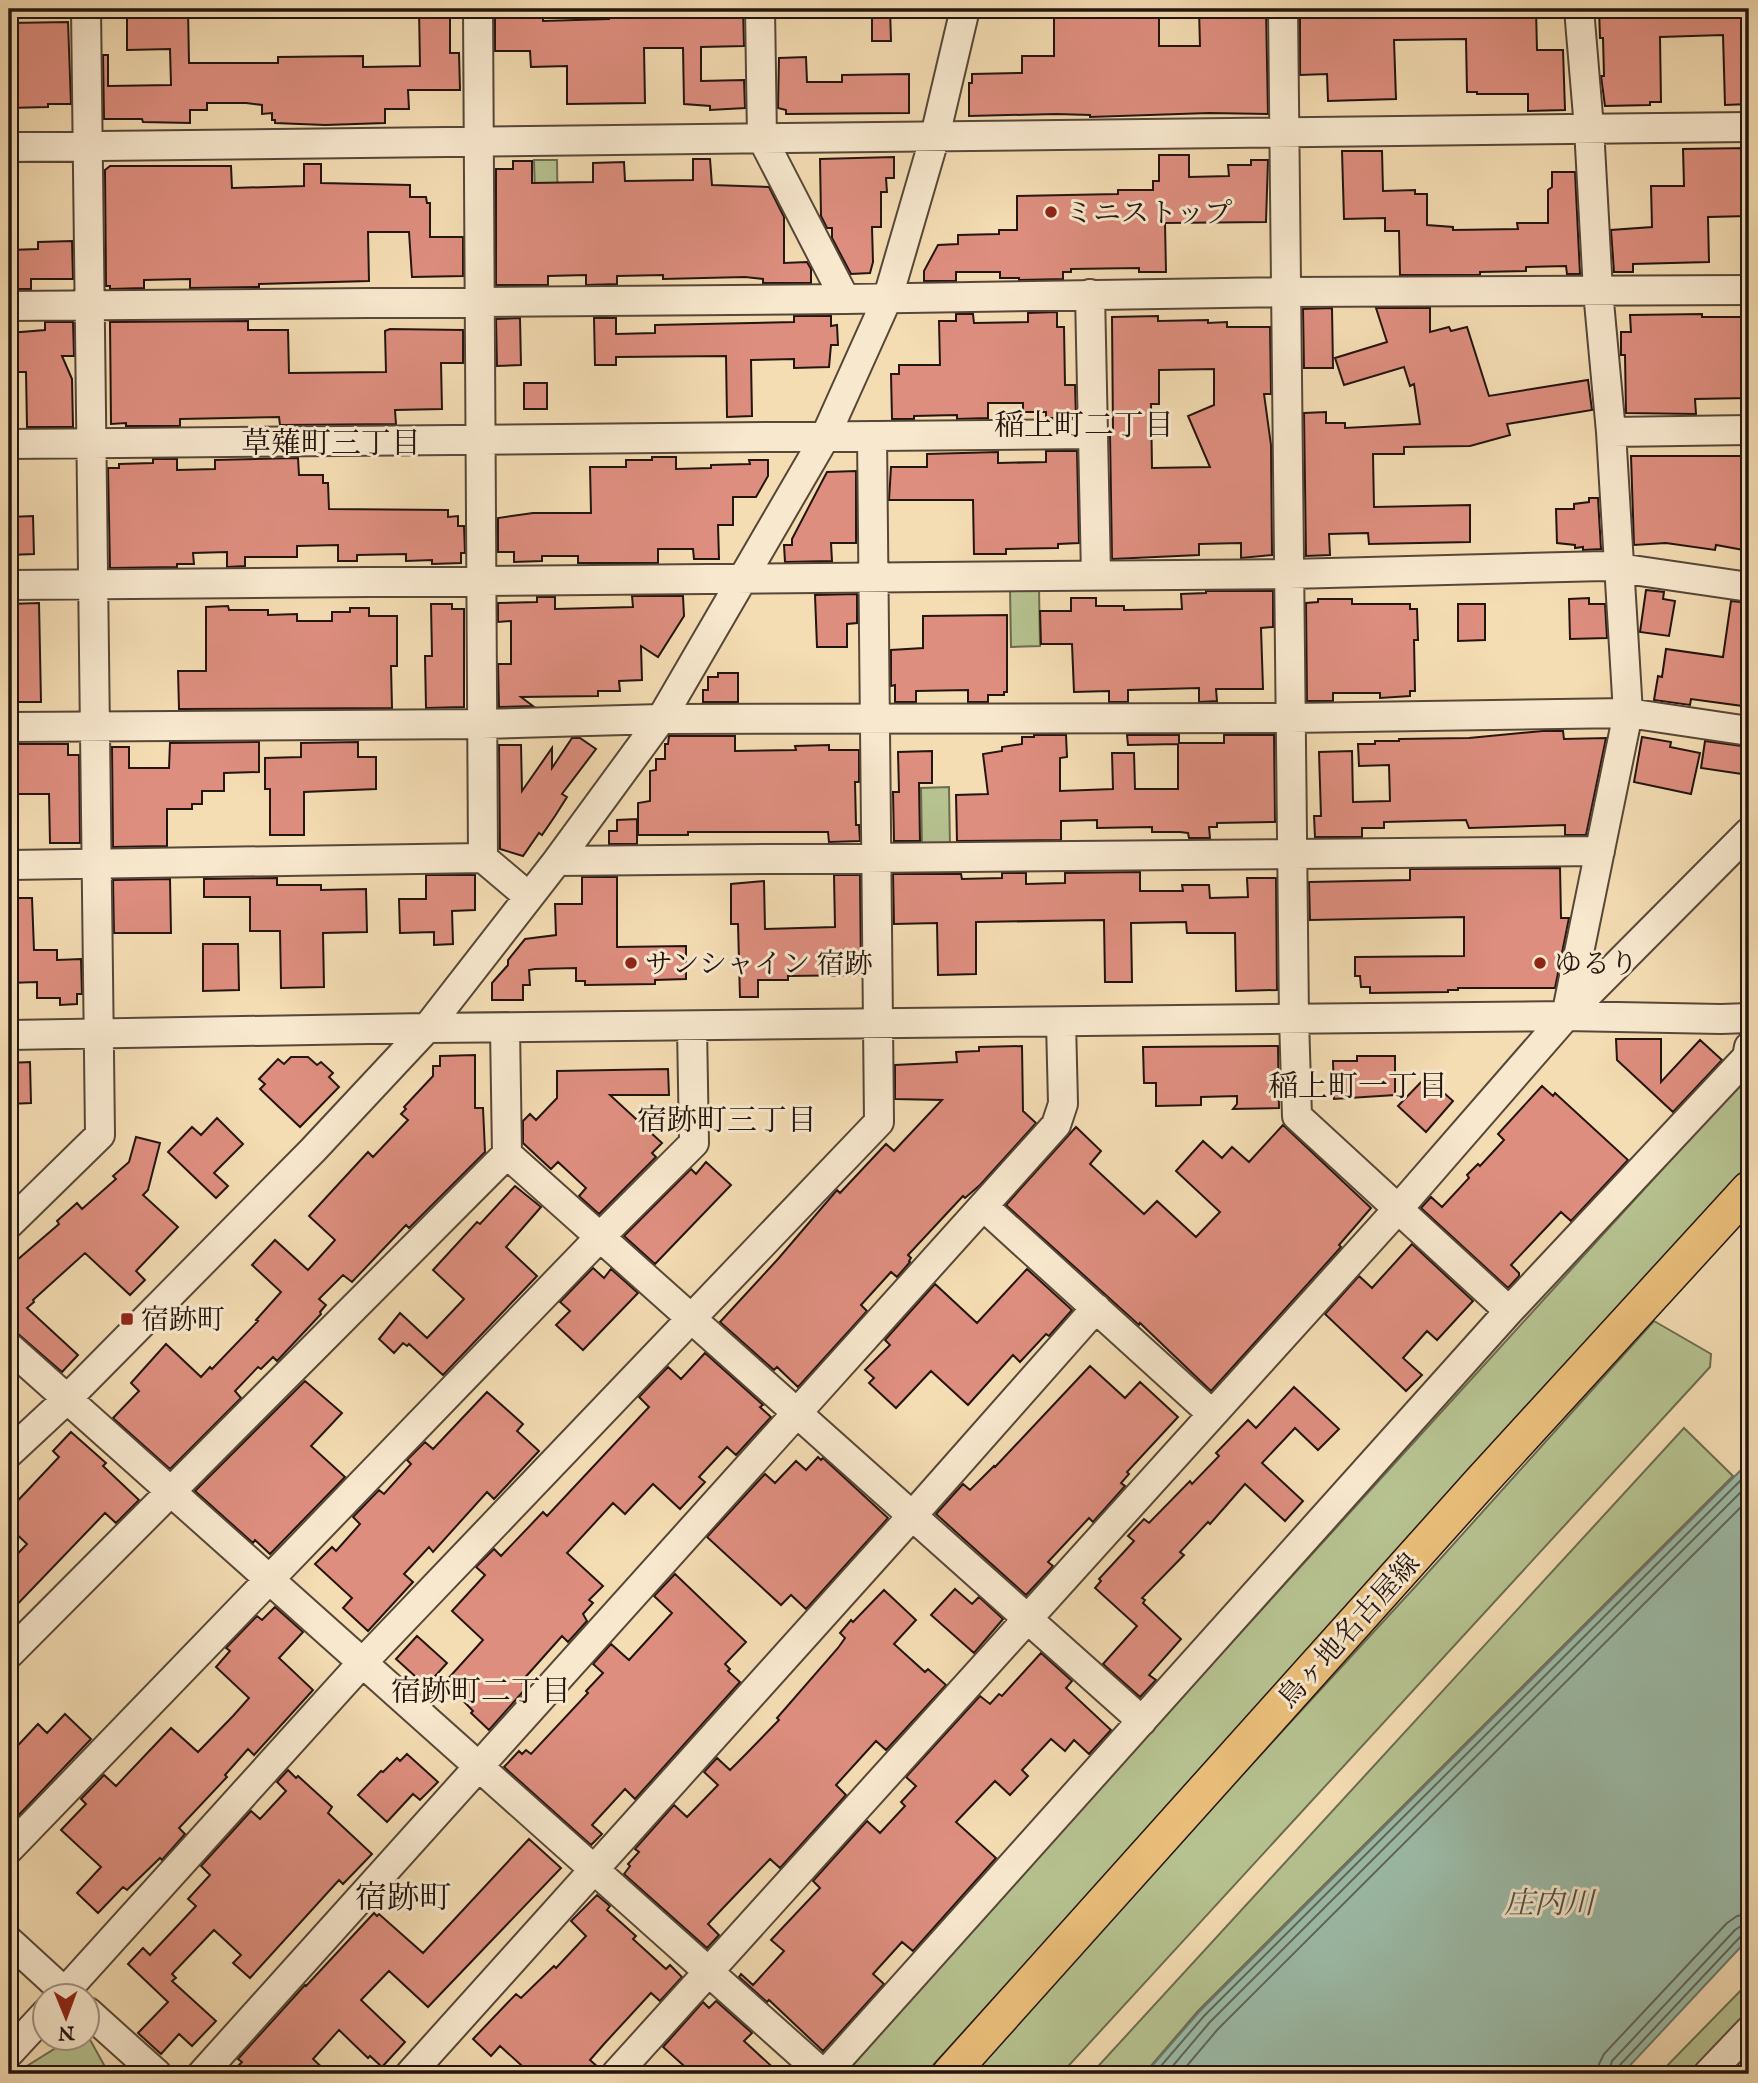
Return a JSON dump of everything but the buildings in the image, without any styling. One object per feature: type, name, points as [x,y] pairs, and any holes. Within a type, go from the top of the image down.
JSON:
[{"type":"main road","name":"鳥ヶ地名古屋線","points":[[950,2074],[1480,1483],[1749,1189]]},
{"type":"street","points":[[9,1224],[100,1135],[86,9]]},
{"type":"street","points":[[478,9],[483,858]]},
{"type":"street","points":[[760,9],[762,138],[845,299]]},
{"type":"street","points":[[9,1453],[66,1400],[313,1150],[427,1028],[557,862],[662,719],[825,437],[888,297],[935,136],[965,9]]},
{"type":"street","points":[[1283,9],[1297,1116],[1509,1311]]},
{"type":"street","points":[[1566,1016],[1628,713],[1611,432],[1598,291],[1579,9]]},
{"type":"street","points":[[9,146],[1749,127]]},
{"type":"street","points":[[9,306],[845,299],[1286,292],[1749,290]]},
{"type":"street","points":[[1090,294],[1096,575]]},
{"type":"street","points":[[1611,432],[1749,430]]},
{"type":"street","points":[[9,444],[1093,434]]},
{"type":"street","points":[[76,1982],[362,1663],[879,1122],[872,436]]},
{"type":"street","points":[[9,585],[1289,573],[1605,566],[1749,587]]},
{"type":"street","points":[[9,727],[482,724],[662,719],[1290,718],[1628,713],[1749,732]]},
{"type":"street","points":[[616,2074],[1398,1209],[1566,1016],[1749,832]]},
{"type":"street","points":[[557,862],[1600,851]]},
{"type":"street","points":[[9,865],[483,858],[529,897]]},
{"type":"street","points":[[1721,1019],[1749,1010]]},
{"type":"street","points":[[9,1035],[1566,1016],[1749,1018]]},
{"type":"street","points":[[202,2074],[1056,1125],[1063,1104],[1061,1022]]},
{"type":"street","points":[[9,1850],[600,1237],[694,1143],[692,1027]]},
{"type":"street","points":[[9,1654],[507,1154],[505,1028]]},
{"type":"street","points":[[9,1347],[824,2074],[1509,1311],[1747,1057],[1749,1047]]},
{"type":"street","points":[[507,1154],[1142,1721]]},
{"type":"street","points":[[983,1206],[1212,1414]]},
{"type":"street","points":[[410,2074],[1096,1308]]},
{"type":"street","points":[[9,1941],[52,1982]]},
{"type":"street","points":[[102,2025],[157,2074]]},
{"type":"street","points":[[9,2053],[32,2028]]},
{"type":"street","points":[[1708,2074],[1749,2031]]},
{"type":"green space","points":[[534,160],[557,160],[558,230],[536,231]]},
{"type":"green space","points":[[1039,587],[1040,646],[1011,647],[1010,588]]},
{"type":"green space","points":[[949,787],[950,848],[922,849],[921,788]]},
{"type":"green space","points":[[1749,1074],[1749,1168],[925,2074],[845,2074],[1152,1730]]},
{"type":"green space","points":[[1654,1321],[1711,1354],[1710,1367],[1061,2074],[967,2074],[1415,1587]]},
{"type":"green space","points":[[1684,1428],[1733,1476],[1198,2011],[1144,2074],[1091,2074]]},
{"type":"green space","points":[[1749,1982],[1749,2017],[1697,2074],[1659,2074]]},
{"type":"green space","points":[[1749,2043],[1749,2074],[1719,2074]]},
{"type":"green space","points":[[49,2052],[97,2052],[109,2074],[14,2074]]},
{"type":"water","name":"庄内川","points":[[1749,1462],[1749,1938],[1622,2074],[1145,2074],[1199,2012]]},
{"type":"place","name":"ミニストップ","points":[[1051,212]]},
{"type":"place","name":"サンシャイン 宿跡","points":[[631,963]]},
{"type":"place","name":"ゆるり","points":[[1540,963]]},
{"type":"place","name":"宿跡町","points":[[127,1319]]},
{"type":"district","name":"稲上町二丁目","points":[[1084,425]]},
{"type":"district","name":"草薙町三丁目","points":[[331,443]]},
{"type":"district","name":"稲上町一丁目","points":[[1358,1086]]},
{"type":"district","name":"宿跡町三丁目","points":[[727,1120]]},
{"type":"district","name":"宿跡町二丁目","points":[[481,1691]]},
{"type":"district","name":"宿跡町","points":[[403,1897]]}]
